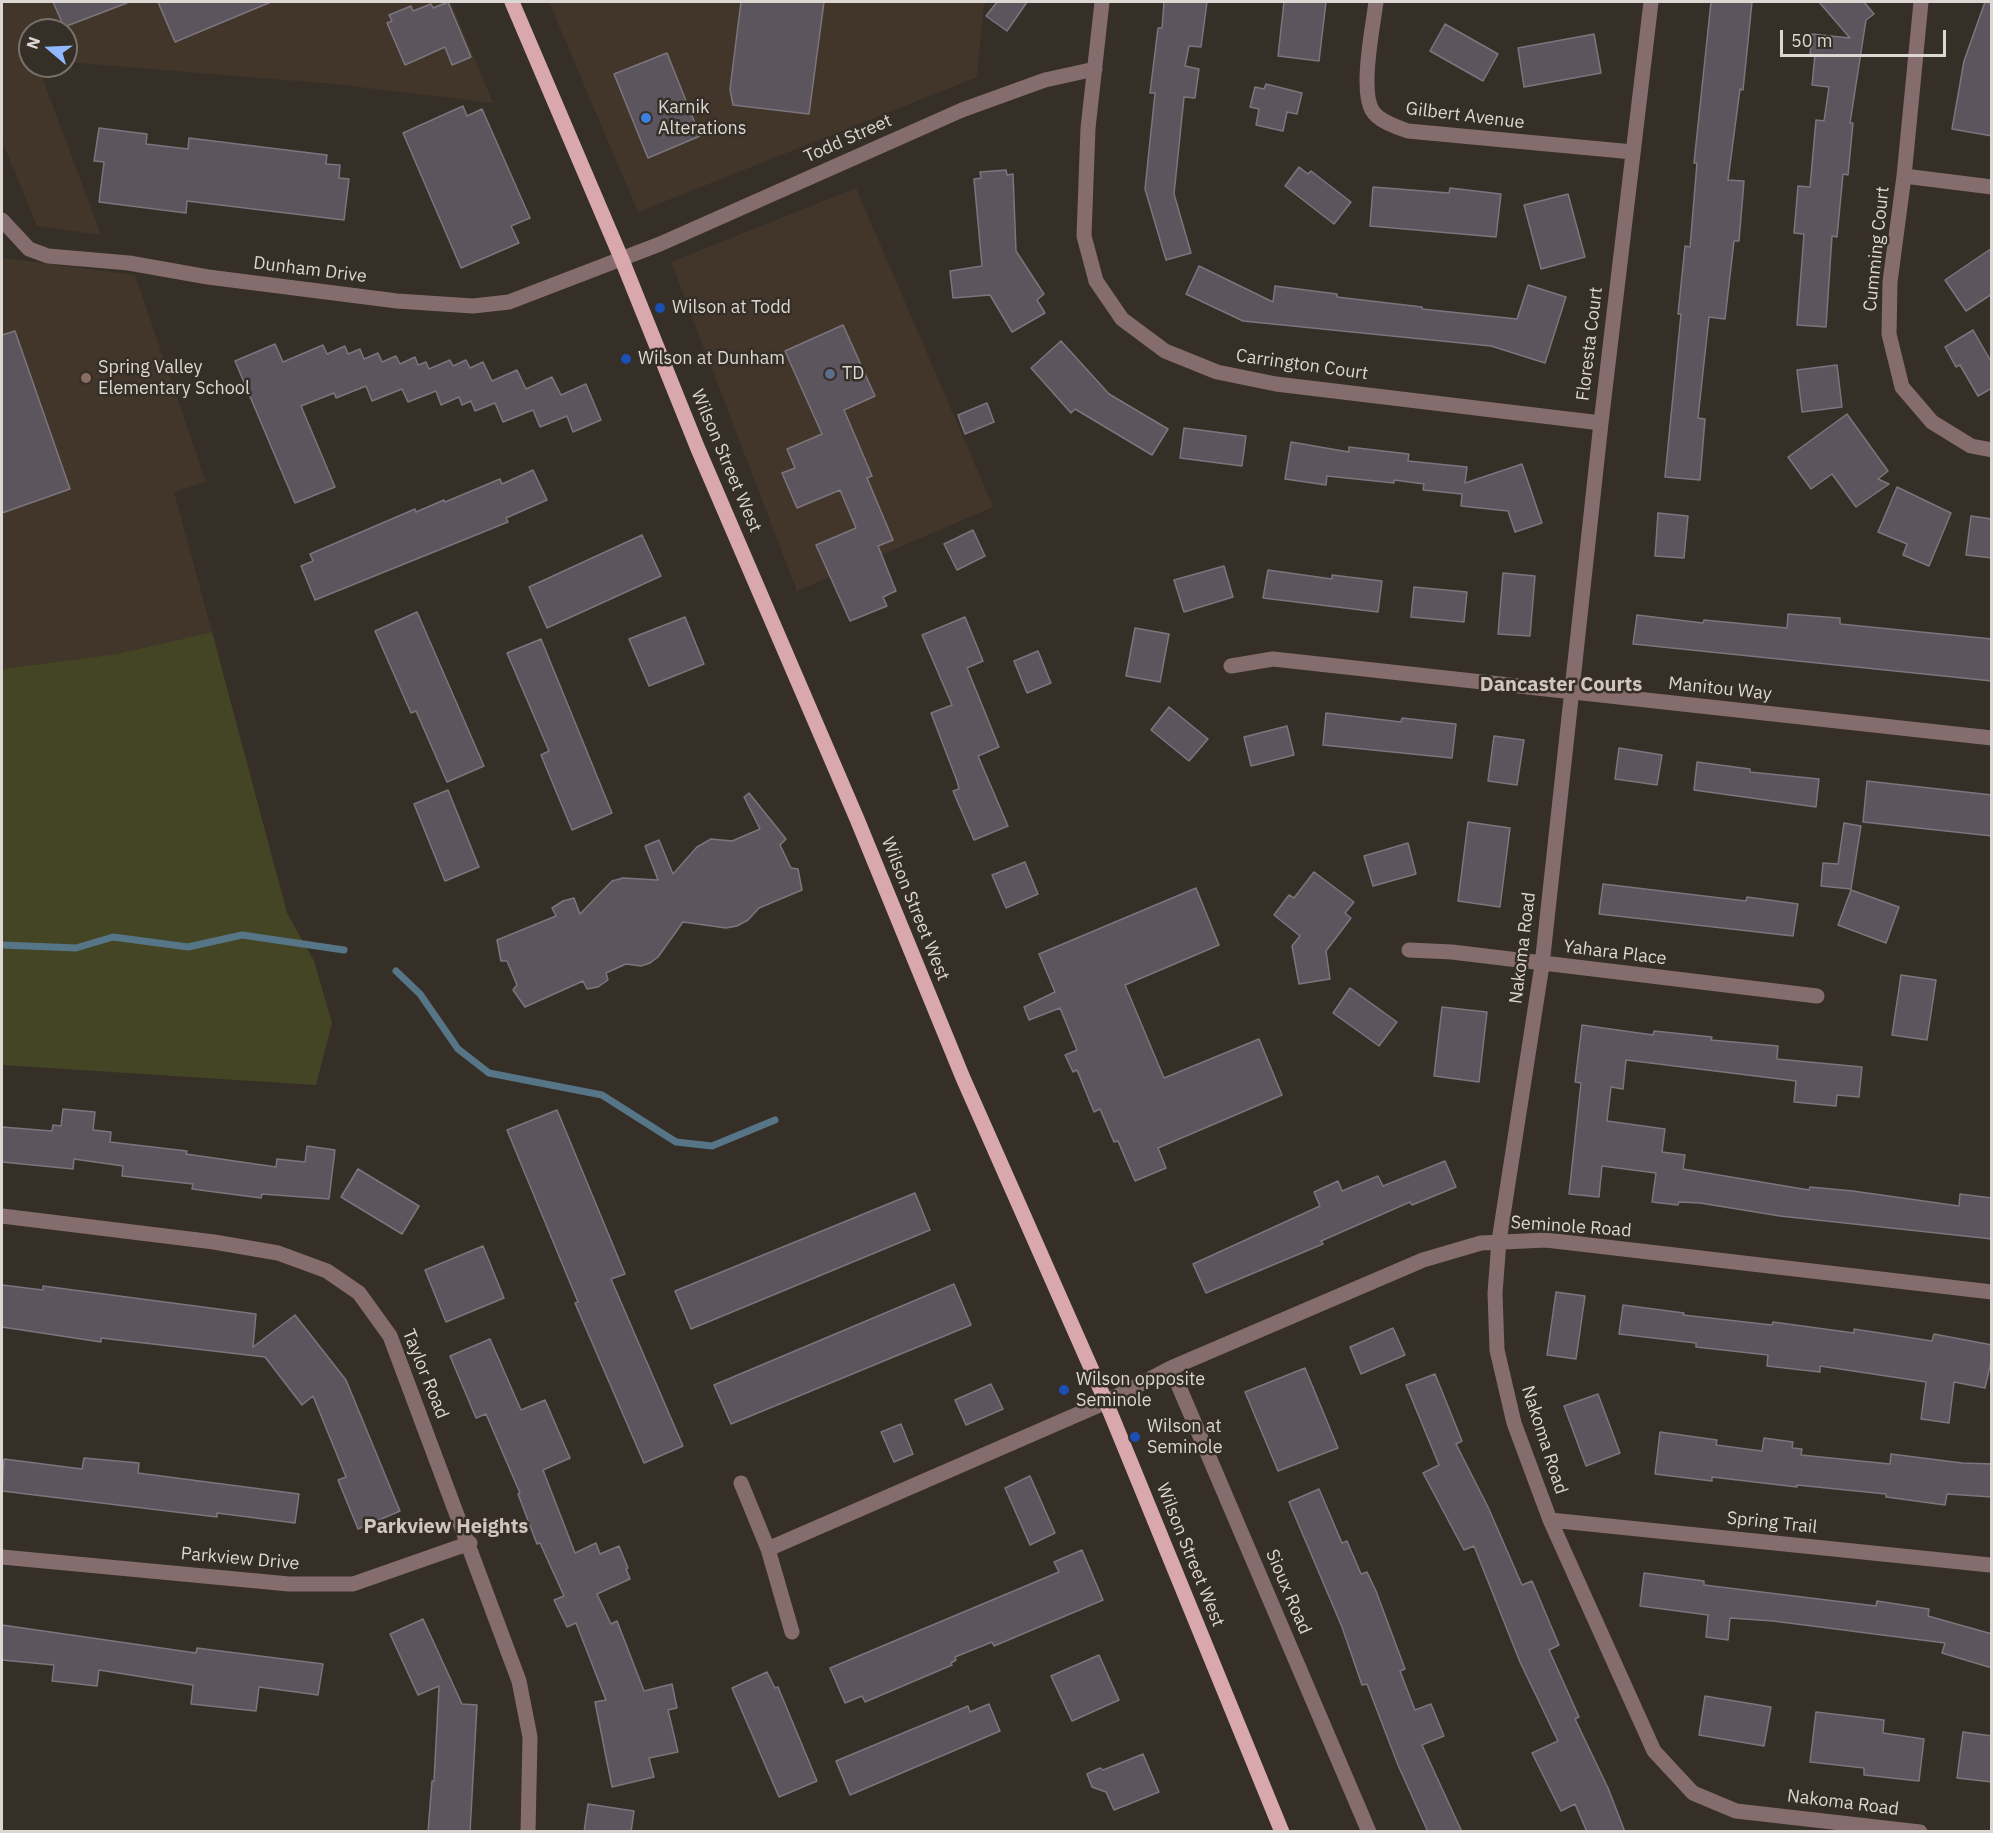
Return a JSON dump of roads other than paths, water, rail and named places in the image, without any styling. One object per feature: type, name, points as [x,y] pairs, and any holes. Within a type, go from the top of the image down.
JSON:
[{"type":"main road","name":"Wilson Street West","points":[[512,2],[622,260],[698,449],[857,819],[963,1078],[1106,1402],[1282,1832]]},
{"type":"street","name":"Carrington Court","points":[[1102,2],[1089,128],[1084,236],[1096,281],[1122,319],[1165,351],[1217,372],[1276,384],[1601,423]]},
{"type":"street","name":"Gilbert Avenue","points":[[1376,2],[1366,82],[1372,110],[1390,125],[1408,131],[1633,152]]},
{"type":"street","name":"Floresta Court","points":[[1571,692],[1651,2]]},
{"type":"street","name":"Cumming Court","points":[[1921,2],[1904,176],[1890,282],[1889,334],[1902,387],[1932,422],[1971,446],[1992,450]]},
{"type":"street","name":"Todd Street","points":[[622,260],[962,110],[1045,80],[1095,69]]},
{"type":"street","points":[[1904,176],[1992,187]]},
{"type":"street","name":"Dunham Drive","points":[[2,220],[29,249],[48,256],[129,263],[208,277],[386,299],[473,306],[509,302],[622,260]]},
{"type":"street","name":"Manitou Way","points":[[1231,666],[1274,659],[1992,738]]},
{"type":"street","name":"Nakoma Road","points":[[1571,692],[1542,964],[1498,1241],[1495,1293],[1497,1350],[1514,1423],[1550,1520],[1654,1751],[1693,1793],[1736,1811],[1920,1832]]},
{"type":"street","name":"Yahara Place","points":[[1409,950],[1452,952],[1817,996]]},
{"type":"street","name":"Taylor Road","points":[[2,1216],[214,1242],[278,1253],[327,1271],[359,1293],[390,1336],[470,1543],[519,1681],[530,1737],[528,1832]]},
{"type":"street","name":"Seminole Road","points":[[768,1549],[1106,1402],[1171,1368],[1423,1260],[1498,1241],[1546,1240],[1992,1293]]},
{"type":"street","name":"Sioux Road","points":[[1171,1368],[1369,1832]]},
{"type":"street","points":[[741,1484],[768,1549],[792,1632]]},
{"type":"street","name":"Spring Trail","points":[[1550,1520],[1990,1565]]},
{"type":"street","name":"Parkview Drive","points":[[2,1557],[289,1584],[353,1584],[470,1543]]},
{"type":"waterway","points":[[2,945],[76,948],[113,937],[188,947],[242,935],[344,950]]},
{"type":"waterway","points":[[396,971],[420,994],[458,1049],[489,1073],[602,1095],[676,1142],[712,1146],[775,1120]]},
{"type":"place","name":"Karnik Alterations","points":[[646,118]]},
{"type":"place","name":"Wilson at Todd","points":[[660,308]]},
{"type":"place","name":"Wilson at Dunham","points":[[626,359]]},
{"type":"place","name":"TD","points":[[830,374]]},
{"type":"place","name":"Spring Valley Elementary School","points":[[86,378]]},
{"type":"place","name":"Wilson opposite Seminole","points":[[1064,1390]]},
{"type":"place","name":"Wilson at Seminole","points":[[1135,1437]]},
{"type":"district","name":"Dancaster Courts","points":[[1561,685]]},
{"type":"district","name":"Parkview Heights","points":[[446,1527]]}]
